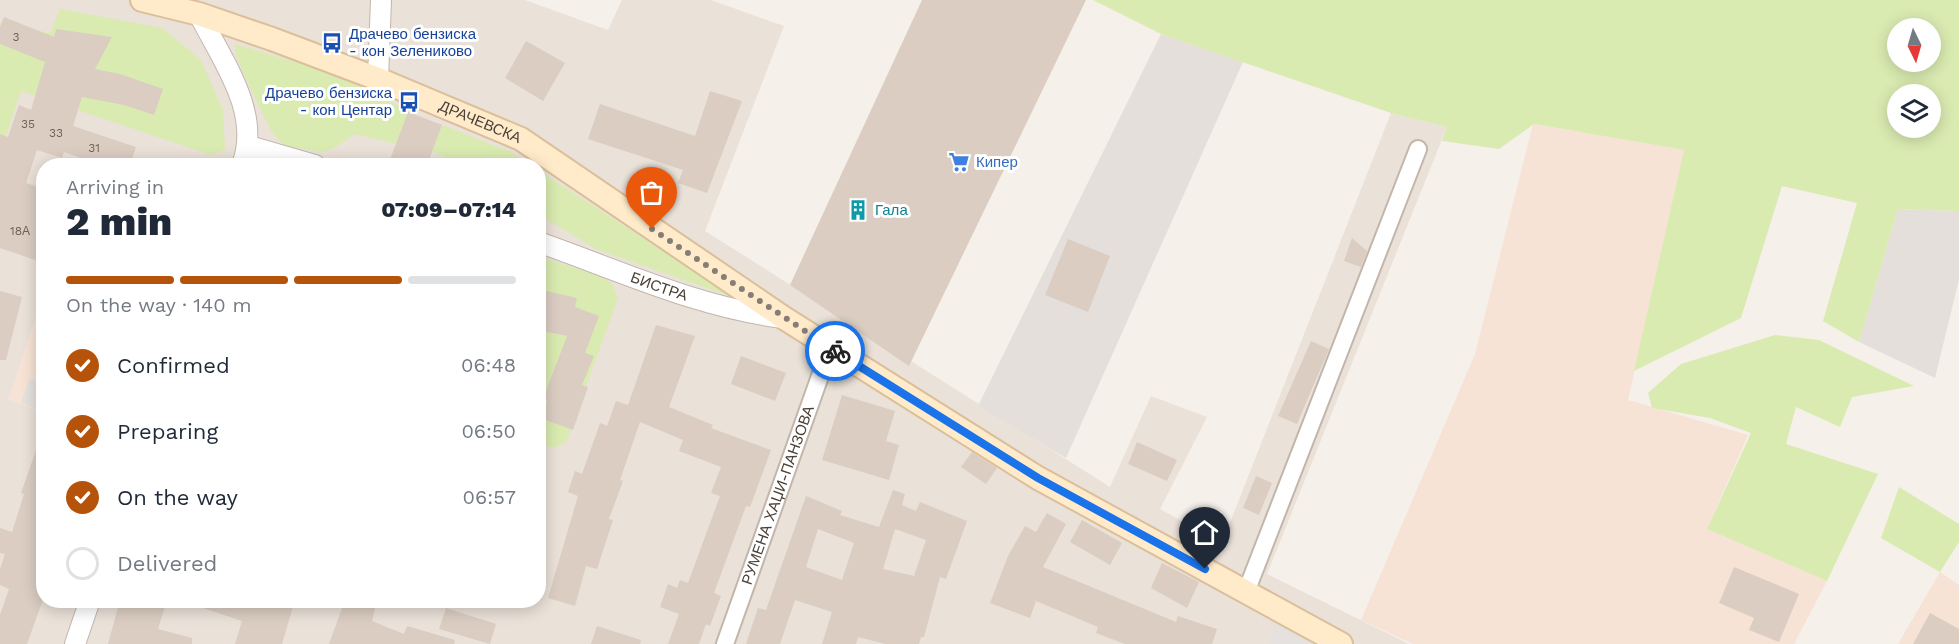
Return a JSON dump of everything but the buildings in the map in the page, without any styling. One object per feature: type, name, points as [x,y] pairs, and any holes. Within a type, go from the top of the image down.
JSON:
[{"type":"main road","name":"ДРАЧЕВСКА","points":[[142,0],[199,14],[378,79],[521,139],[784,318],[1038,478],[1341,644]]},
{"type":"street","points":[[378,79],[381,0]]},
{"type":"street","points":[[199,14],[247,112],[249,146],[245,158]]},
{"type":"street","points":[[249,146],[291,158]]},
{"type":"street","points":[[1246,592],[1418,148]]},
{"type":"street","name":"БИСТРА","points":[[546,245],[705,302],[745,314],[784,318]]},
{"type":"street","name":"РУМЕНА ХАЏИ-ПАНЗОВА","points":[[725,644],[830,348]]},
{"type":"street","points":[[75,644],[87,608]]},
{"type":"shaded area","points":[[0,0],[525,0],[608,30],[622,0],[711,0],[784,26],[705,231],[1110,487],[1151,396],[1207,417],[1160,509],[1222,543],[1391,113],[1447,127],[1267,574],[1409,644],[0,644]]},
{"type":"shaded area","points":[[1161,34],[1243,62],[1066,458],[978,406]]},
{"type":"shaded area","points":[[1533,124],[1684,150],[1628,400],[1748,435],[1707,529],[1827,581],[1794,644],[1413,644],[1361,620],[1475,354]]},
{"type":"shaded area","points":[[1898,209],[1959,211],[1959,279],[1935,378],[1859,342]]},
{"type":"shaded area","points":[[36,317],[36,410],[8,400]]},
{"type":"shaded area","points":[[29,379],[36,381],[36,408],[21,403]]},
{"type":"shaded area","points":[[1940,572],[1959,585],[1959,644],[1898,644]]},
{"type":"shaded area","points":[[1280,610],[1341,644],[1269,644]]},
{"type":"green space","points":[[1093,0],[1959,0],[1959,211],[1898,209],[1859,342],[1823,321],[1857,203],[1782,186],[1741,318],[1634,371],[1684,150],[1534,124],[1499,149],[1442,141],[1447,127],[1391,113],[1161,34]]},
{"type":"green space","points":[[60,9],[162,28],[201,60],[223,110],[225,150],[211,155],[21,91],[5,138],[0,170],[0,23],[50,33]]},
{"type":"green space","points":[[235,44],[351,79],[408,112],[396,144],[355,134],[333,149],[322,152],[285,146],[271,131],[245,77],[236,55]]},
{"type":"green space","points":[[442,125],[511,152],[520,158],[446,158],[432,151]]},
{"type":"green space","points":[[546,175],[735,298],[596,249],[546,219]]},
{"type":"green space","points":[[546,259],[600,276],[612,283],[618,298],[566,442],[554,448],[546,446]]},
{"type":"green space","points":[[1775,335],[1819,340],[1914,386],[1852,397],[1840,427],[1796,407],[1786,444],[1878,474],[1827,581],[1707,529],[1751,433],[1710,418],[1652,408],[1648,393],[1681,364]]},
{"type":"green space","points":[[1899,487],[1959,524],[1959,542],[1940,572],[1881,538]]},
{"type":"way so far","points":[[652,229],[835,351]]},
{"type":"place","name":"Драчево бензиска - кон Зелениково","points":[[332,43]]},
{"type":"place","name":"Драчево бензиска - кон Центар","points":[[409,102]]},
{"type":"place","name":"Кипер","points":[[959,162]]},
{"type":"place","name":"Гала","points":[[858,210]]},
{"type":"route","points":[[835,351],[1038,478],[1205,569]]}]
